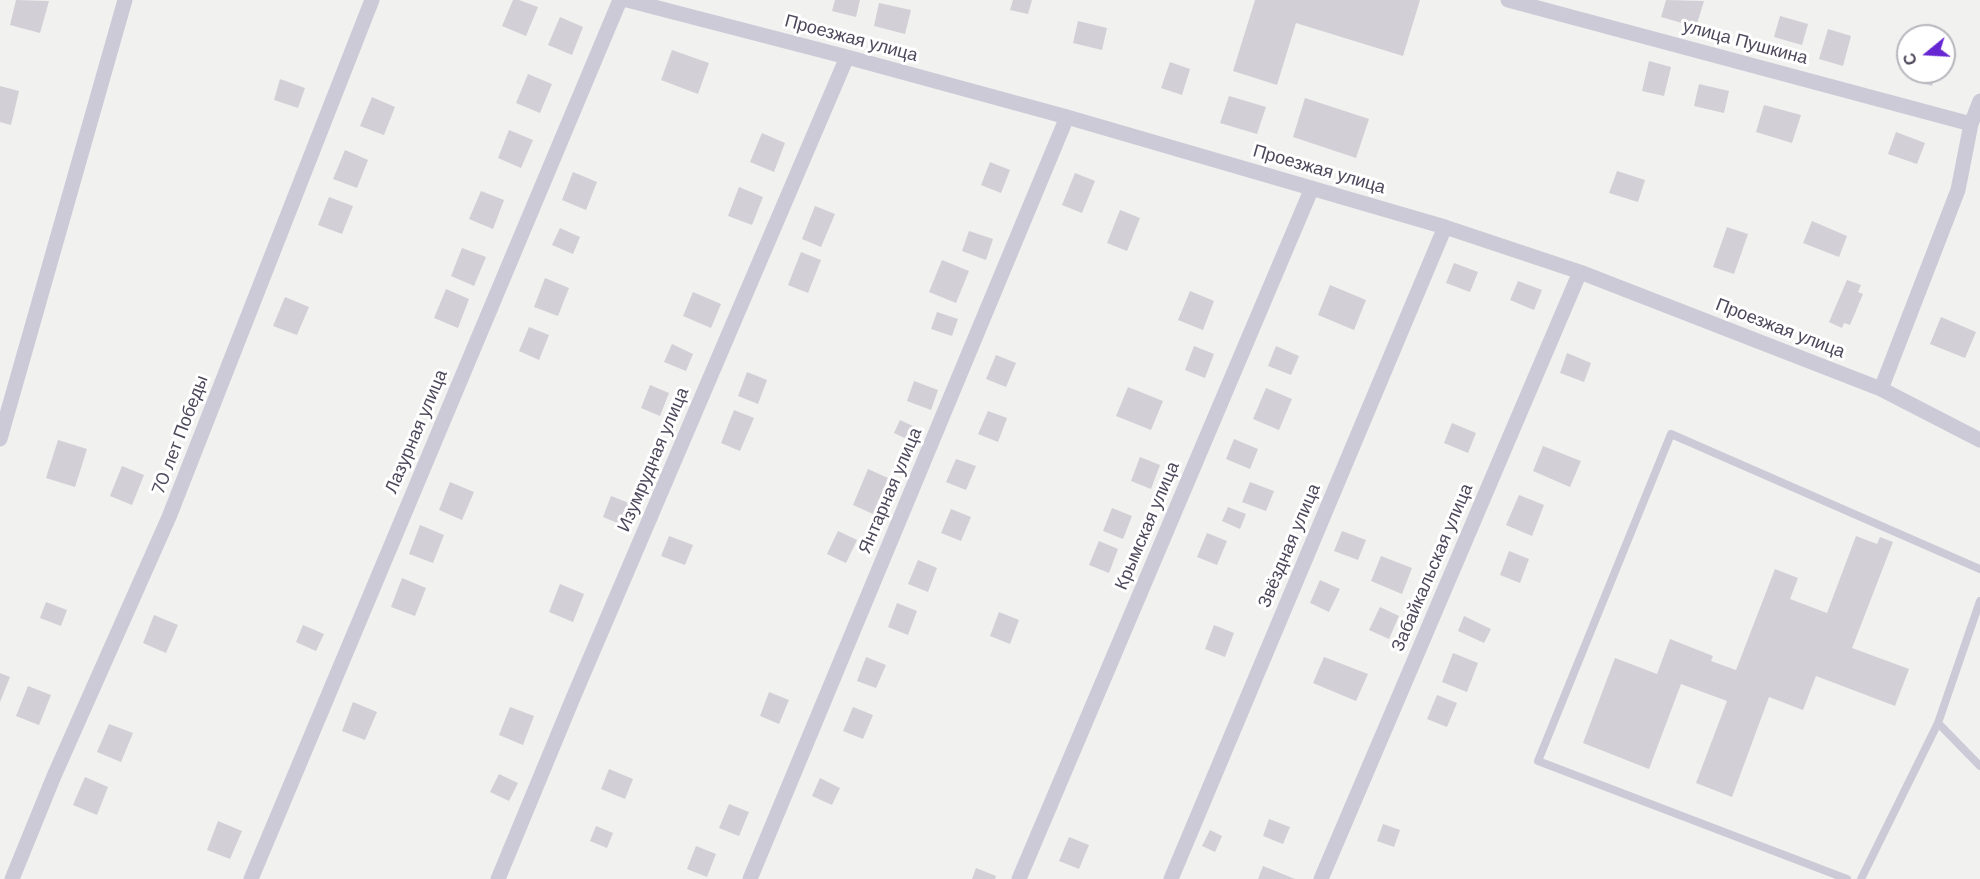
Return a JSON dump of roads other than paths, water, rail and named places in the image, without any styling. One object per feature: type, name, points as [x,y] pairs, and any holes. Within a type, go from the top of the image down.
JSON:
[{"type":"street","points":[[0,440],[125,0]]},
{"type":"street","name":"70 лет Победы","points":[[12,879],[54,776],[170,517],[372,0]]},
{"type":"street","name":"Лазурная улица","points":[[250,879],[620,0]]},
{"type":"street","name":"Проезжая улица","points":[[627,0],[1067,117],[1445,227],[1580,272],[1881,389],[1980,440]]},
{"type":"street","name":"улица Пушкина","points":[[1508,0],[1971,124]]},
{"type":"street","name":"Изумрудная улица","points":[[498,879],[848,57]]},
{"type":"street","points":[[1881,389],[1958,190],[1971,124],[1980,101]]},
{"type":"street","name":"Янтарная улица","points":[[750,879],[1067,117]]},
{"type":"street","name":"Крымская улица","points":[[1019,879],[1312,188]]},
{"type":"street","name":"Звёздная улица","points":[[1171,879],[1445,227]]},
{"type":"street","name":"Забайкальская улица","points":[[1321,879],[1580,272]]},
{"type":"lane","points":[[1847,879],[1538,761],[1671,434],[1980,569]]},
{"type":"lane","points":[[1862,879],[1938,723],[1980,601]]},
{"type":"lane","points":[[1938,723],[1980,766]]}]
